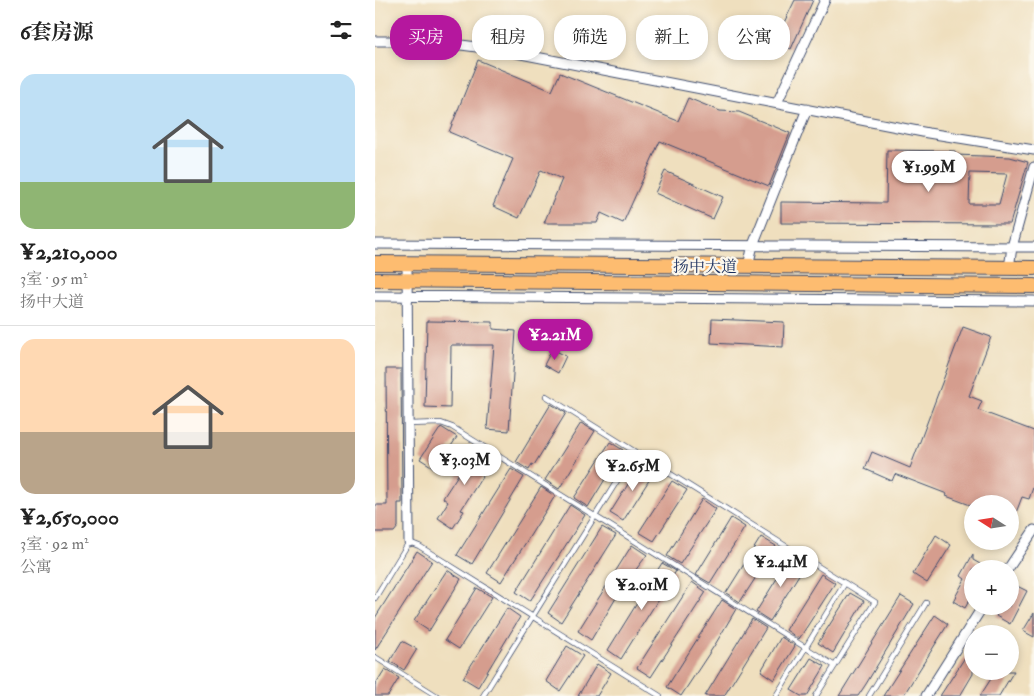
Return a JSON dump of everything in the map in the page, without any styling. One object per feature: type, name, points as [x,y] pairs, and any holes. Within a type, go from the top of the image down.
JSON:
[{"type":"main road","name":"扬中大道","points":[[375,263],[1034,268]]},
{"type":"main road","points":[[521,265],[521,283]]},
{"type":"main road","points":[[747,284],[748,266]]},
{"type":"main road","points":[[1007,286],[1009,268]]},
{"type":"main road","name":"扬中大道","points":[[375,280],[521,283],[1034,286]]},
{"type":"street","points":[[777,104],[825,0]]},
{"type":"street","points":[[375,40],[430,41],[501,50],[777,104],[1034,150]]},
{"type":"street","points":[[748,266],[753,245],[807,109]]},
{"type":"street","points":[[1009,268],[1011,247],[1034,167]]},
{"type":"street","points":[[375,244],[1034,248]]},
{"type":"street","points":[[407,264],[409,542]]},
{"type":"street","points":[[375,296],[1034,301]]},
{"type":"street","points":[[1014,560],[1034,530]]},
{"type":"street","points":[[926,696],[977,615]]},
{"type":"lane","points":[[546,396],[875,602],[816,696]]},
{"type":"lane","points":[[408,424],[441,423],[452,427],[835,666]]},
{"type":"lane","points":[[483,696],[635,452]]},
{"type":"lane","points":[[375,598],[409,542],[419,546],[660,696]]},
{"type":"lane","points":[[776,696],[845,583]]},
{"type":"lane","points":[[869,696],[926,603]]},
{"type":"lane","points":[[375,657],[437,696]]},
{"type":"building","points":[[795,0],[813,0],[791,49],[790,15],[788,15]]},
{"type":"building","points":[[478,60],[552,91],[560,73],[678,121],[688,98],[720,111],[739,112],[790,133],[769,186],[660,141],[623,223],[601,213],[597,223],[544,223],[562,179],[541,170],[519,218],[493,206],[513,159],[449,132]]},
{"type":"building","points":[[887,150],[955,151],[955,155],[1010,157],[1028,162],[1010,224],[781,223],[781,202],[886,203]],"holes":[[[970,173],[1007,174],[999,204],[969,204]]]},
{"type":"building","points":[[665,171],[723,197],[713,219],[655,193]]},
{"type":"building","points":[[712,319],[784,322],[783,347],[711,343]]},
{"type":"building","points":[[427,321],[493,322],[493,329],[516,331],[509,431],[487,429],[494,345],[451,345],[450,408],[425,407]]},
{"type":"building","points":[[963,327],[991,337],[969,396],[982,401],[978,410],[1034,431],[1034,485],[1029,499],[1022,497],[1019,505],[1019,495],[964,495],[964,503],[895,474],[892,481],[865,469],[872,452],[910,468]]},
{"type":"building","points":[[552,349],[566,356],[558,373],[544,365]]},
{"type":"building","points":[[386,369],[401,369],[402,503],[398,503],[398,527],[394,532],[375,532],[375,505],[387,505]]},
{"type":"building","points":[[551,404],[566,413],[529,470],[516,462]]},
{"type":"building","points":[[581,423],[595,431],[559,489],[545,480]]},
{"type":"building","points":[[441,427],[457,437],[436,469],[420,459]]},
{"type":"building","points":[[610,442],[623,450],[588,507],[574,498]]},
{"type":"building","points":[[476,447],[494,458],[461,510],[464,511],[453,528],[438,518],[448,502],[443,498]]},
{"type":"building","points":[[642,462],[655,471],[623,521],[610,513]]},
{"type":"building","points":[[511,469],[524,477],[472,564],[457,555]]},
{"type":"building","points":[[672,481],[687,490],[654,541],[639,532]]},
{"type":"building","points":[[541,487],[555,496],[501,582],[487,573]]},
{"type":"building","points":[[702,499],[716,509],[680,564],[667,556]]},
{"type":"building","points":[[570,505],[585,515],[530,601],[516,592]]},
{"type":"building","points":[[731,518],[745,527],[710,583],[696,575]]},
{"type":"building","points":[[602,527],[616,535],[561,622],[548,613]]},
{"type":"building","points":[[936,535],[951,545],[927,583],[913,574]]},
{"type":"building","points":[[761,537],[776,546],[740,602],[726,593]]},
{"type":"building","points":[[632,545],[647,555],[622,588],[591,640],[578,631]]},
{"type":"building","points":[[417,551],[432,561],[375,650],[375,618]]},
{"type":"building","points":[[791,556],[805,565],[770,621],[756,612]]},
{"type":"building","points":[[662,563],[676,571],[621,659],[608,650]]},
{"type":"building","points":[[447,570],[461,579],[429,631],[414,621]]},
{"type":"building","points":[[821,574],[835,583],[799,639],[786,630]]},
{"type":"building","points":[[964,581],[964,607],[953,601]]},
{"type":"building","points":[[692,582],[706,592],[651,677],[637,668]]},
{"type":"building","points":[[1019,587],[1027,591],[1019,607]]},
{"type":"building","points":[[477,588],[492,597],[459,649],[445,640]]},
{"type":"building","points":[[850,593],[864,601],[833,653],[818,643]]},
{"type":"building","points":[[901,596],[914,604],[866,684],[858,696],[839,696]]},
{"type":"building","points":[[722,600],[736,609],[681,696],[667,687]]},
{"type":"building","points":[[507,608],[520,617],[478,687],[463,678]]},
{"type":"building","points":[[1034,613],[1034,637],[1023,631]]},
{"type":"building","points":[[935,615],[948,624],[903,696],[883,696]]},
{"type":"building","points":[[996,615],[1015,615],[1010,624]]},
{"type":"building","points":[[752,619],[766,628],[724,696],[705,696]]},
{"type":"building","points":[[781,637],[795,646],[774,680],[761,671]]},
{"type":"building","points":[[402,641],[417,649],[404,670],[390,661]]},
{"type":"building","points":[[567,646],[583,656],[560,691],[546,681]]},
{"type":"building","points":[[811,658],[825,666],[807,696],[801,696],[791,690]]},
{"type":"building","points":[[964,659],[964,680],[969,680],[960,696],[940,696]]},
{"type":"building","points":[[597,664],[611,673],[597,696],[578,696]]},
{"type":"building","points":[[385,669],[399,678],[388,696],[375,696],[375,685]]},
{"type":"building","points":[[990,680],[1009,680],[999,696],[980,696]]}]
